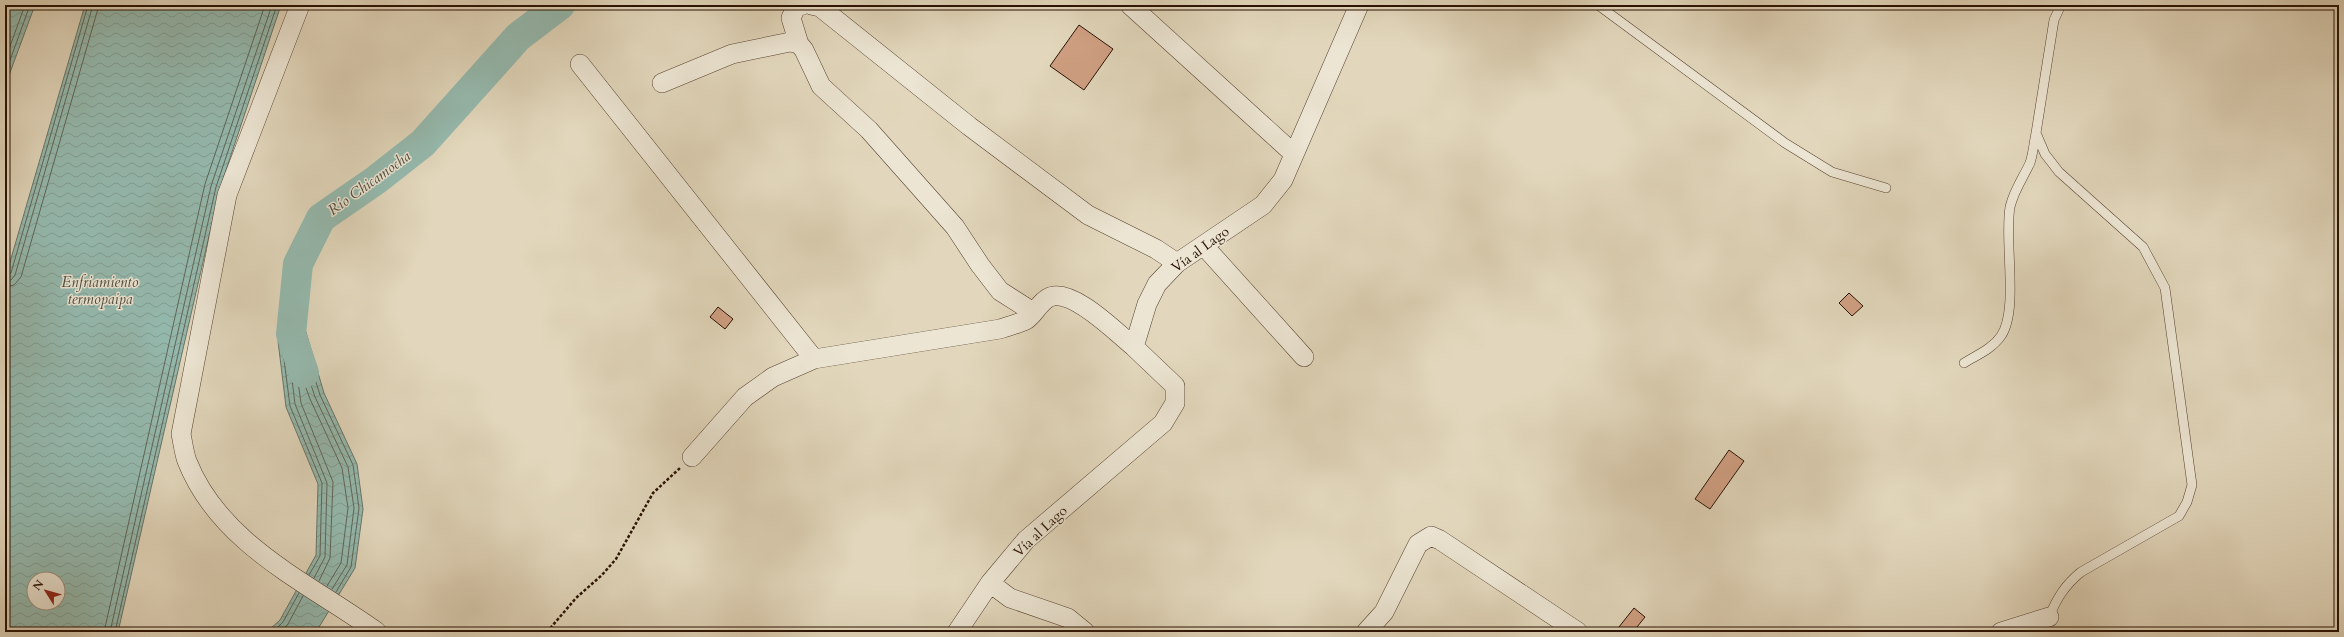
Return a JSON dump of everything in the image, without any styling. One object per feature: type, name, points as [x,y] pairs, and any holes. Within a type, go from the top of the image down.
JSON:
[{"type":"street","points":[[300,5],[227,195],[181,434],[187,461],[208,500],[244,540],[296,580],[346,610],[377,632]]},
{"type":"street","points":[[803,5],[796,7],[791,18],[799,44],[804,50],[821,86],[869,130],[955,227],[980,265],[1000,291],[1033,312]]},
{"type":"street","points":[[811,5],[820,7],[969,126],[1088,215],[1156,248],[1177,263]]},
{"type":"street","points":[[1130,5],[1294,154]]},
{"type":"street","name":"Vía al Lago","points":[[957,632],[990,583],[1026,540],[1163,423],[1175,403],[1175,386],[1134,347],[1147,304],[1157,284],[1177,263],[1204,246],[1263,204],[1283,180],[1359,5]]},
{"type":"street","points":[[662,83],[732,54],[790,42],[799,44]]},
{"type":"street","points":[[580,64],[814,360]]},
{"type":"street","points":[[1204,246],[1304,357]]},
{"type":"street","points":[[692,457],[745,397],[773,377],[814,360],[1000,329],[1027,320],[1048,298],[1063,295],[1075,300],[1134,347]]},
{"type":"street","points":[[1366,632],[1384,612],[1418,544],[1431,536],[1440,540],[1578,632]]},
{"type":"street","points":[[990,583],[1010,598],[1068,618],[1085,632]]},
{"type":"street","points":[[2000,632],[2046,624]]},
{"type":"lane","points":[[1598,5],[1785,143],[1832,172],[1886,188]]},
{"type":"lane","points":[[1964,363],[1994,345],[2006,326],[2009,303],[2008,221],[2010,207],[2015,190],[2030,163],[2054,20],[2061,5]]},
{"type":"lane","points":[[2036,133],[2045,154],[2059,172],[2143,247],[2154,264],[2165,288],[2192,485],[2188,502],[2179,516],[2081,572],[2069,582],[2058,596],[2046,624]]},
{"type":"path","points":[[547,632],[576,598],[602,575],[616,559],[653,494],[692,457]]},
{"type":"water","points":[[5,5],[35,5],[5,86]]},
{"type":"water","name":"Enfriamiento termopaipa","points":[[85,5],[281,5],[220,188],[118,632],[5,632],[5,279]]},
{"type":"water","points":[[305,329],[324,393],[357,464],[363,509],[355,568],[316,632],[222,632],[241,628],[257,631],[269,630],[280,620],[316,555],[318,484],[286,407],[278,341]]},
{"type":"building","points":[[1079,25],[1113,49],[1084,90],[1050,66]]},
{"type":"building","points":[[1849,293],[1863,306],[1852,316],[1839,303]]},
{"type":"building","points":[[718,307],[733,319],[725,329],[710,317]]},
{"type":"building","points":[[1729,450],[1744,461],[1710,509],[1695,499]]},
{"type":"building","points":[[1634,608],[1645,617],[1633,632],[1615,632]]},
{"type":"waterway","name":"Río Chicamocha","points":[[304,373],[291,334],[298,264],[321,218],[376,180],[423,143],[518,37],[560,5]]}]
